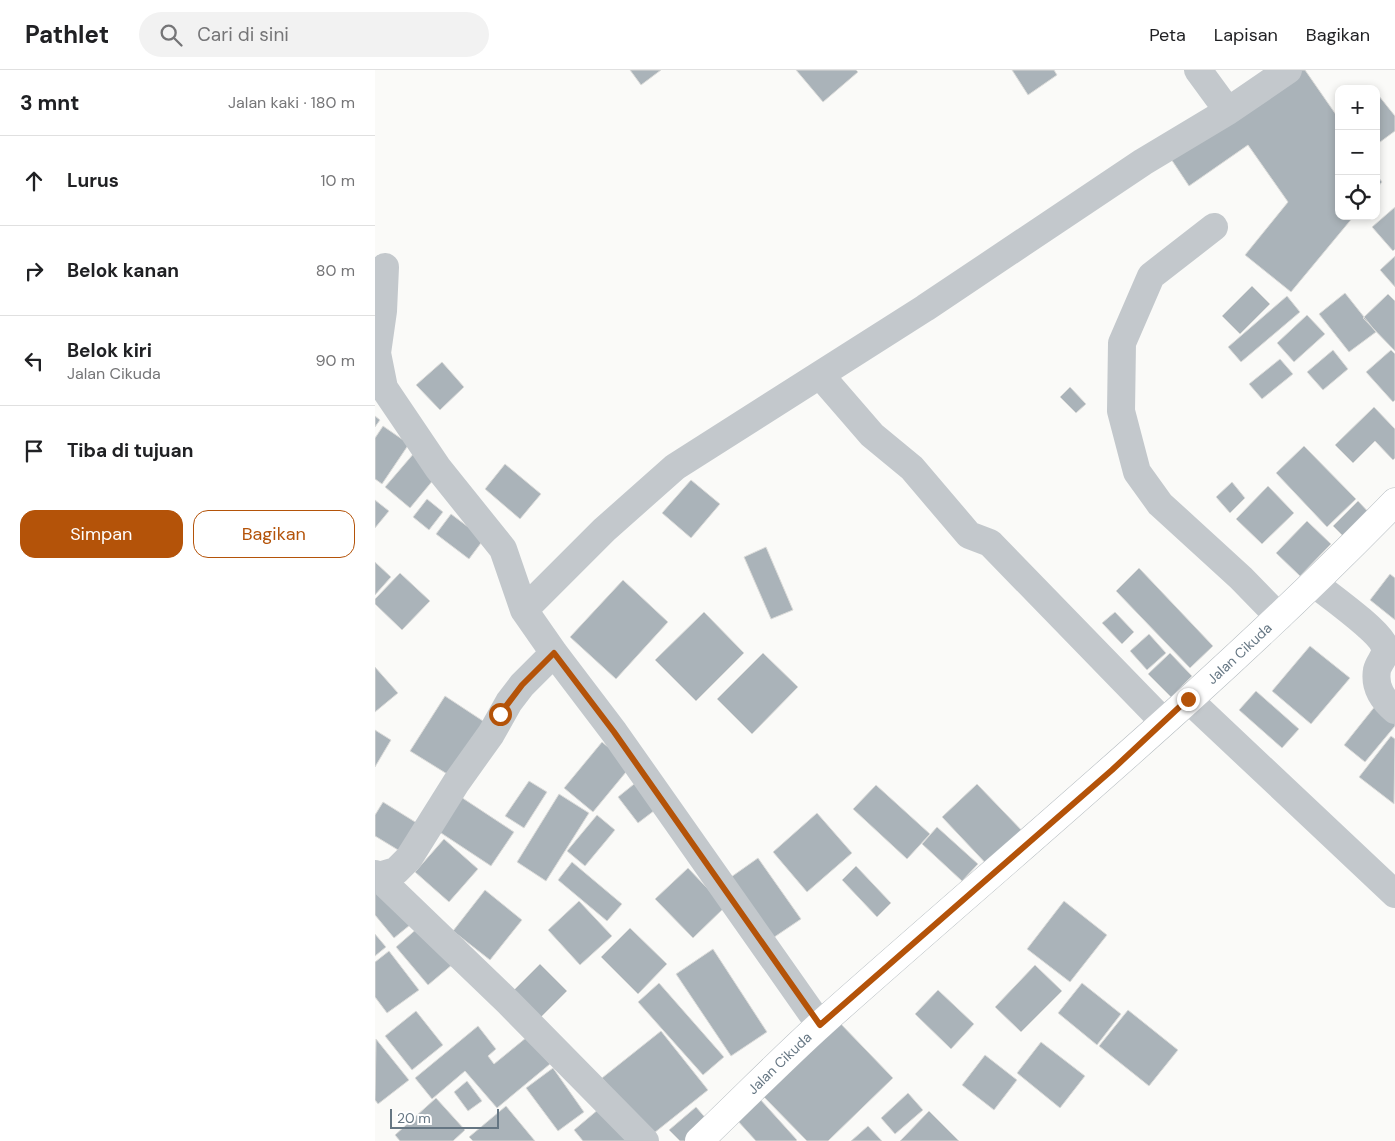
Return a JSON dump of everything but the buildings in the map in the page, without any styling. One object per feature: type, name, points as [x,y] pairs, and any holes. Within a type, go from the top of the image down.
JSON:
[{"type":"street","points":[[1198,70],[1228,111]]},
{"type":"street","points":[[524,610],[604,530],[675,467],[925,308],[1143,162],[1228,111],[1288,70]]},
{"type":"street","points":[[1214,227],[1151,276],[1121,343],[1121,411],[1137,472],[1160,504],[1241,578],[1279,617]]},
{"type":"street","points":[[385,267],[383,311],[377,353],[383,388],[438,468],[503,549],[524,610],[614,732],[820,1025]]},
{"type":"street","points":[[820,375],[872,435],[911,468],[969,535],[989,543],[1163,721]]},
{"type":"street","name":"Jalan Cikuda","points":[[699,1141],[820,1025],[1112,770],[1163,721],[1315,584],[1395,502]]},
{"type":"street","points":[[1315,584],[1373,631],[1384,645],[1385,656],[1377,670],[1377,686],[1383,700],[1395,710]]},
{"type":"street","points":[[377,875],[396,870],[409,858],[456,783],[491,734],[509,702],[522,685],[554,653]]},
{"type":"street","points":[[1188,699],[1395,894]]},
{"type":"street","points":[[377,875],[508,1002],[645,1141]]},
{"type":"route","points":[[500,714],[522,685],[554,653],[614,732],[820,1025],[1112,770],[1188,699]]}]
